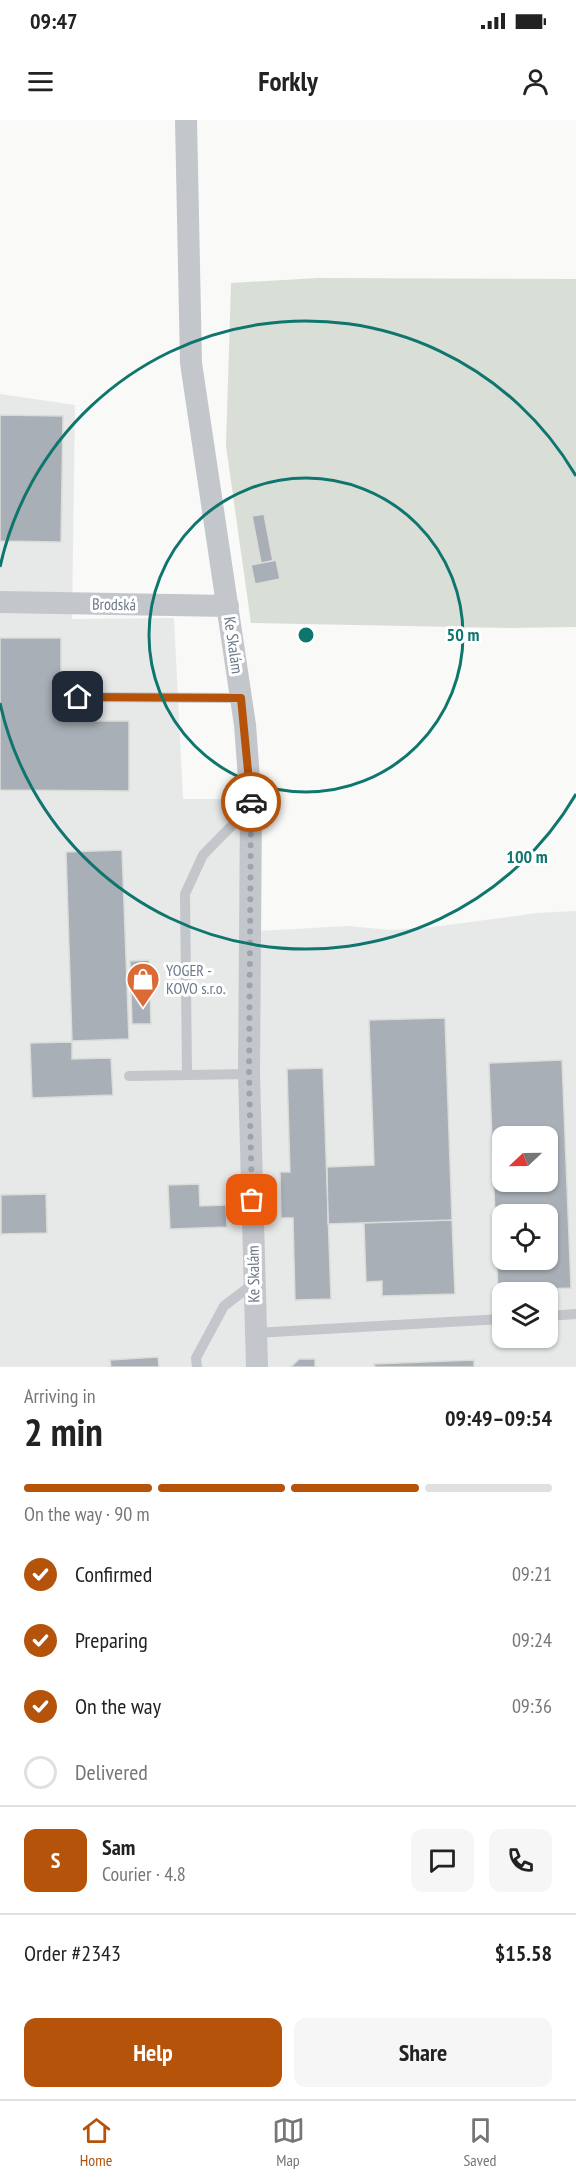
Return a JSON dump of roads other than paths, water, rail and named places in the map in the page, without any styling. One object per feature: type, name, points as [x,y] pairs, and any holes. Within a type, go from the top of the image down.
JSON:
[{"type":"street","name":"Ke Skalám","points":[[186,120],[191,363],[241,698],[251,805],[249,1074],[257,1367]]},
{"type":"street","name":"Brodská","points":[[0,602],[228,606]]},
{"type":"lane","points":[[78,697],[241,698]]},
{"type":"lane","points":[[187,1074],[184,894],[203,855],[251,805]]},
{"type":"lane","points":[[129,1076],[249,1074]]},
{"type":"lane","points":[[197,1367],[196,1358],[224,1306],[253,1284]]},
{"type":"lane","points":[[558,1315],[576,1314]]},
{"type":"lane","points":[[255,1333],[492,1319]]},
{"type":"place","name":"YOGER - KOVO s.r.o.","points":[[143,1008]]}]
